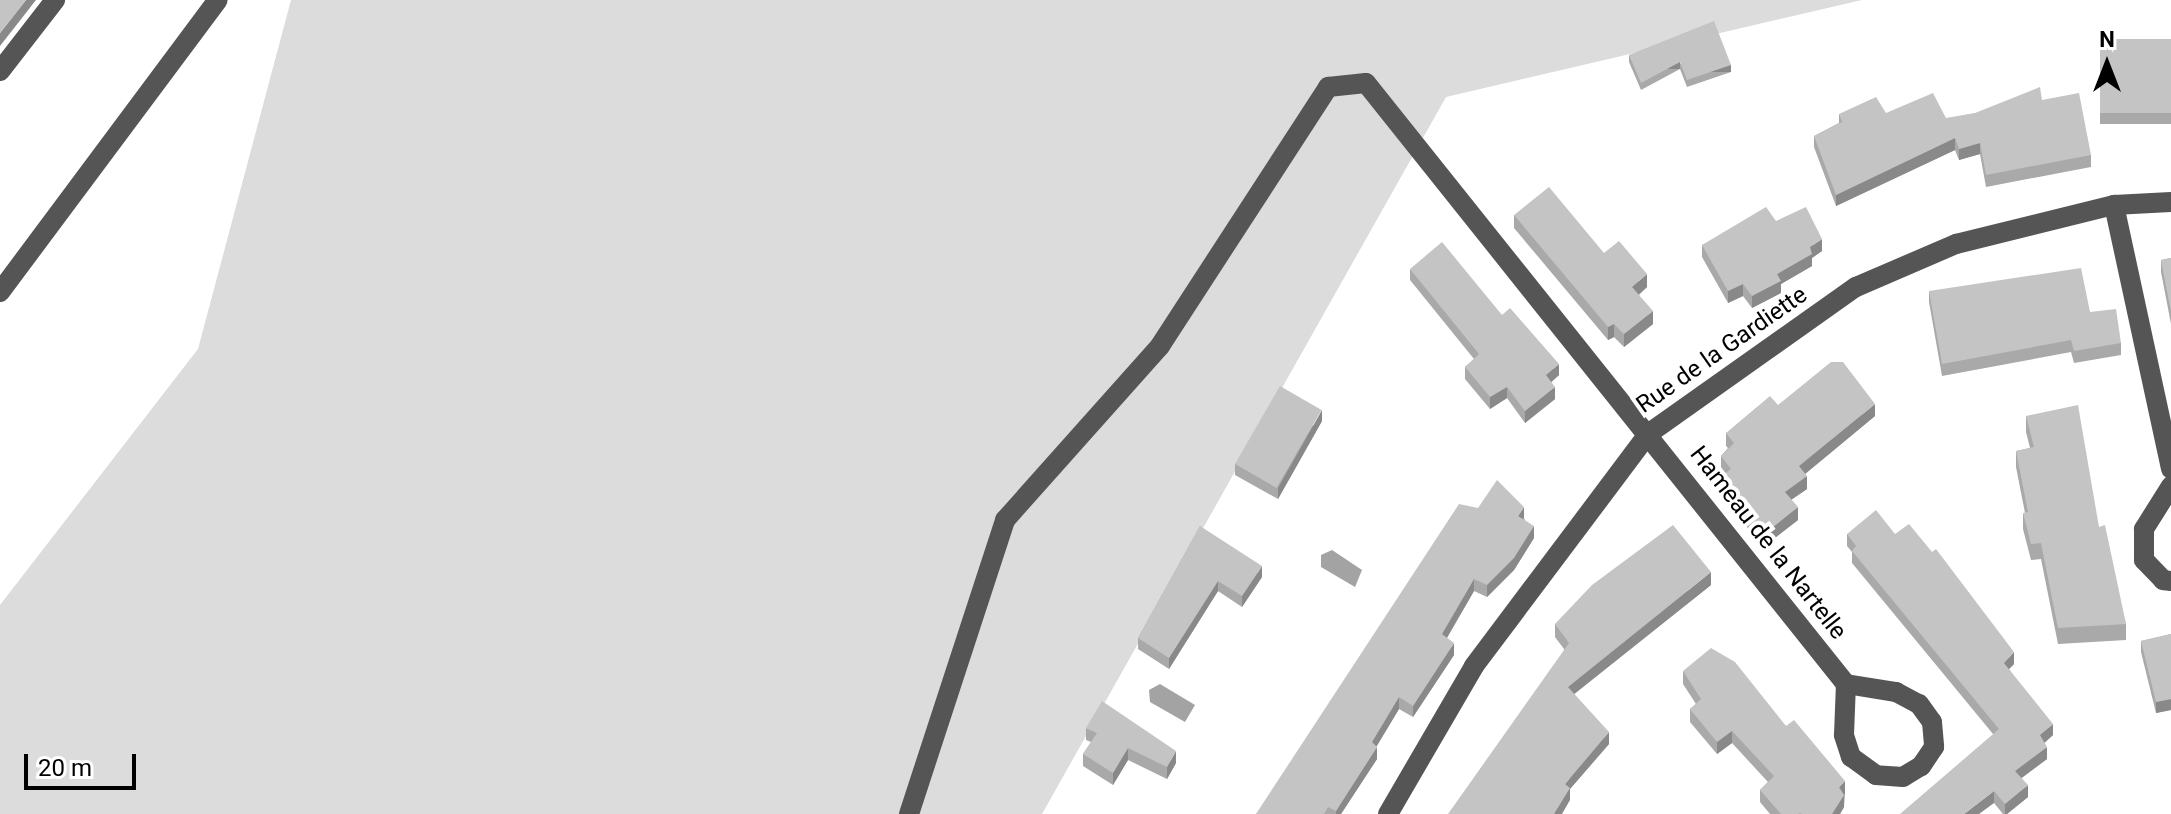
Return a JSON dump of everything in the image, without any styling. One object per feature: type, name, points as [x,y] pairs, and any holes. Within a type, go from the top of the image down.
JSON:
[{"type":"street","points":[[0,71],[55,0]]},
{"type":"street","points":[[0,292],[218,0]]},
{"type":"street","name":"Hameau de la Nartelle","points":[[909,814],[1005,520],[1160,346],[1328,87],[1366,83],[1846,684]]},
{"type":"street","name":"Rue de la Gardiette","points":[[1388,814],[1474,666],[1648,434],[1856,287],[1956,244],[2114,205],[2171,202]]},
{"type":"street","points":[[2114,205],[2171,469]]},
{"type":"street","points":[[2171,486],[2144,529],[2144,560],[2171,581]]},
{"type":"street","points":[[1846,684],[1896,692],[1919,704],[1932,722],[1934,747],[1921,766],[1903,777],[1876,775],[1851,757],[1844,735],[1846,684]]},
{"type":"shaded area","points":[[291,0],[1862,0],[1446,97],[1042,814],[0,814],[0,605],[198,349]]},
{"type":"shaded area","points":[[1332,550],[1362,570],[1355,587],[1321,567],[1321,555]]},
{"type":"shaded area","points":[[1160,684],[1195,705],[1185,722],[1150,702],[1149,690]]},
{"type":"building","points":[[0,0],[26,0],[0,33]]},
{"type":"building","points":[[1714,21],[1731,65],[1687,80],[1680,62],[1641,83],[1629,55]]},
{"type":"building","points":[[2100,39],[2171,39],[2171,113],[2100,113]]},
{"type":"building","points":[[2040,87],[2042,100],[2079,93],[2091,155],[1986,175],[1980,143],[1959,149],[1955,138],[1836,195],[1814,136],[1842,122],[1839,114],[1876,97],[1886,113],[1933,93],[1949,124],[1946,118],[1975,113]]},
{"type":"building","points":[[1549,187],[1604,253],[1619,241],[1647,274],[1632,287],[1653,311],[1624,334],[1614,324],[1608,327],[1514,215]]},
{"type":"building","points":[[1766,207],[1776,221],[1806,207],[1822,239],[1810,247],[1812,254],[1777,274],[1781,281],[1752,296],[1743,284],[1728,291],[1702,245]]},
{"type":"building","points":[[1442,242],[1502,315],[1510,308],[1559,364],[1546,375],[1555,387],[1525,411],[1507,387],[1490,397],[1465,367],[1479,354],[1410,269]]},
{"type":"building","points":[[2171,258],[2171,312],[2161,260]]},
{"type":"building","points":[[2081,268],[2090,312],[2116,309],[2121,343],[2074,351],[2071,340],[1942,364],[1929,291]]},
{"type":"building","points":[[1831,362],[1843,362],[1875,404],[1799,466],[1807,476],[1785,492],[1798,507],[1763,535],[1718,479],[1731,469],[1721,456],[1734,443],[1726,433],[1770,396],[1778,405]]},
{"type":"building","points":[[1280,386],[1322,410],[1277,488],[1235,464]]},
{"type":"building","points":[[2078,405],[2099,527],[2105,525],[2126,624],[2058,628],[2041,543],[2031,544],[2023,513],[2028,512],[2016,451],[2034,447],[2026,416]]},
{"type":"building","points":[[1497,480],[1524,507],[1518,516],[1534,526],[1514,558],[1487,585],[1474,579],[1442,634],[1454,643],[1413,706],[1399,697],[1372,742],[1377,747],[1336,811],[1328,807],[1324,814],[1256,814],[1459,504],[1478,508]]},
{"type":"building","points":[[1876,510],[1895,534],[1909,524],[1932,552],[1936,549],[2014,652],[2004,663],[2053,724],[2040,735],[2047,747],[2015,771],[2028,785],[2005,804],[1994,791],[1964,814],[1900,814],[1999,729],[1852,551],[1856,546],[1847,534]]},
{"type":"building","points":[[1673,525],[1711,572],[1568,687],[1609,732],[1565,784],[1570,788],[1554,814],[1448,814],[1569,643],[1555,624],[1592,585]]},
{"type":"building","points":[[1200,526],[1262,566],[1242,596],[1218,581],[1169,658],[1138,638]]},
{"type":"building","points":[[2171,634],[2171,699],[2156,702],[2141,641]]},
{"type":"building","points":[[1711,648],[1735,662],[1786,726],[1794,720],[1845,781],[1839,787],[1844,795],[1832,814],[1781,814],[1760,790],[1774,776],[1732,731],[1717,742],[1690,709],[1701,699],[1683,671]]},
{"type":"building","points":[[1102,701],[1176,751],[1167,767],[1128,748],[1113,773],[1083,754],[1097,733],[1086,728]]}]
